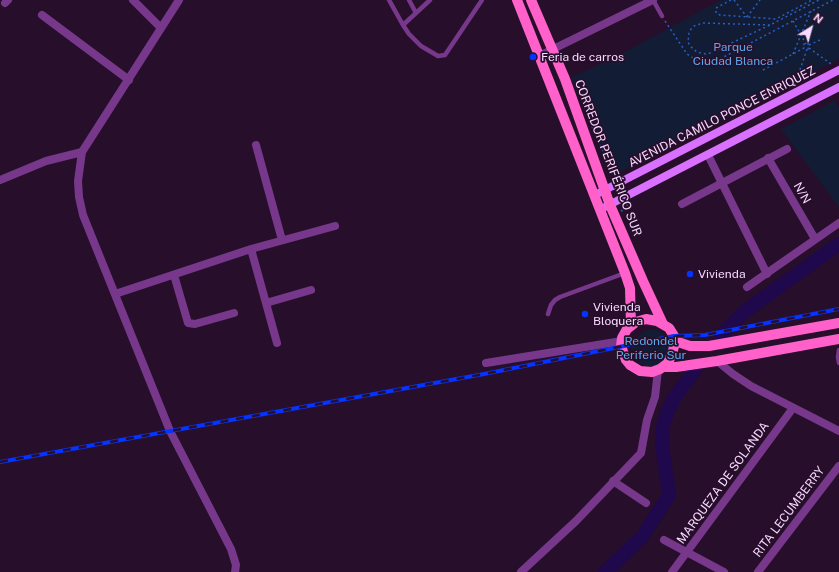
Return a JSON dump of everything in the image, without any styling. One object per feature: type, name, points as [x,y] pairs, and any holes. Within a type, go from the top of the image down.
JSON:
[{"type":"main road","points":[[517,0],[625,273],[630,288],[631,325]]},
{"type":"main road","name":"CORREDOR PERIFÉRICO SUR","points":[[531,0],[565,79],[610,205],[642,281],[663,324]]},
{"type":"main road","name":"AVENIDA CAMILO PONCE ENRIQUEZ","points":[[594,196],[839,70]]},
{"type":"main road","points":[[600,209],[839,87]]},
{"type":"main road","points":[[668,158],[675,172]]},
{"type":"main road","points":[[660,368],[671,357],[675,347],[674,336],[669,328],[657,321],[646,319],[631,325],[624,334],[622,341],[621,346],[623,355],[630,365],[646,372],[660,368],[717,361],[839,339]]},
{"type":"main road","points":[[675,341],[690,346],[709,346],[839,323]]},
{"type":"street","points":[[133,0],[162,28]]},
{"type":"street","points":[[179,0],[82,152],[78,181],[79,197],[83,214],[170,431],[231,550],[236,564],[235,572]]},
{"type":"street","points":[[539,56],[653,0]]},
{"type":"street","points":[[42,15],[129,80]]},
{"type":"street","points":[[256,145],[282,240]]},
{"type":"street","points":[[682,204],[721,182],[787,149]]},
{"type":"street","points":[[0,180],[46,162],[82,152]]},
{"type":"street","points":[[708,155],[767,274]]},
{"type":"street","name":"N/N","points":[[768,158],[815,239]]},
{"type":"street","points":[[747,287],[839,223]]},
{"type":"street","points":[[115,294],[251,249],[335,226]]},
{"type":"street","points":[[251,249],[277,343]]},
{"type":"street","points":[[174,274],[188,323],[195,324],[234,313]]},
{"type":"street","points":[[266,303],[311,290]]},
{"type":"street","points":[[486,363],[622,341]]},
{"type":"street","points":[[717,361],[751,386],[839,431]]},
{"type":"street","points":[[521,572],[576,521],[641,453],[647,420],[655,397],[660,368]]},
{"type":"street","name":"MARQUEZA DE SOLANDA","points":[[672,572],[793,408]]},
{"type":"street","name":"RITA LECUMBERRY","points":[[758,572],[839,466]]},
{"type":"street","points":[[613,481],[646,503]]},
{"type":"street","points":[[664,540],[724,572]]},
{"type":"lane","points":[[389,0],[409,34],[420,46],[438,56],[445,55],[482,0]]},
{"type":"lane","points":[[409,0],[416,13]]},
{"type":"lane","points":[[403,25],[429,0]]},
{"type":"lane","points":[[653,0],[662,16]]},
{"type":"lane","points":[[548,314],[551,305],[560,297],[625,273]]},
{"type":"lane","points":[[839,350],[839,363]]},
{"type":"path","points":[[731,0],[716,8],[715,11],[717,14],[776,19],[812,0]]},
{"type":"path","points":[[734,0],[747,17]]},
{"type":"path","points":[[747,17],[760,0]]},
{"type":"path","points":[[770,25],[703,23],[694,26],[691,29],[688,42],[697,52],[706,54],[770,25],[819,0]]},
{"type":"path","points":[[662,16],[687,54],[696,60],[707,62],[718,60],[832,0]]},
{"type":"path","points":[[793,54],[812,11]]},
{"type":"path","points":[[793,21],[806,44],[809,45],[820,40]]},
{"type":"path","points":[[763,70],[804,48],[804,45],[806,44]]},
{"type":"path","points":[[800,70],[809,45]]},
{"type":"path","points":[[804,48],[808,49],[830,64]]},
{"type":"green space","name":"Parque Ciudad Blanca","points":[[721,0],[839,0],[839,59],[612,176],[571,78],[623,53]]},
{"type":"green space","points":[[834,101],[839,107],[839,207],[781,129]]},
{"type":"green space","name":"Redondel Periferio Sur","points":[[647,330],[661,332],[670,342],[671,347],[664,361],[656,366],[647,366],[640,363],[631,347],[639,335]]},
{"type":"waterway","points":[[721,336],[744,312],[839,244]]},
{"type":"waterway","points":[[605,572],[642,537],[669,495],[662,445],[662,431],[666,415],[674,398],[695,370]]},
{"type":"railway","points":[[0,462],[484,374],[674,336],[705,335],[839,309]]},
{"type":"place","name":"Feria de carros","points":[[533,57]]},
{"type":"place","name":"Vivienda","points":[[690,274]]},
{"type":"place","name":"Vivienda Bloquera","points":[[585,314]]}]
